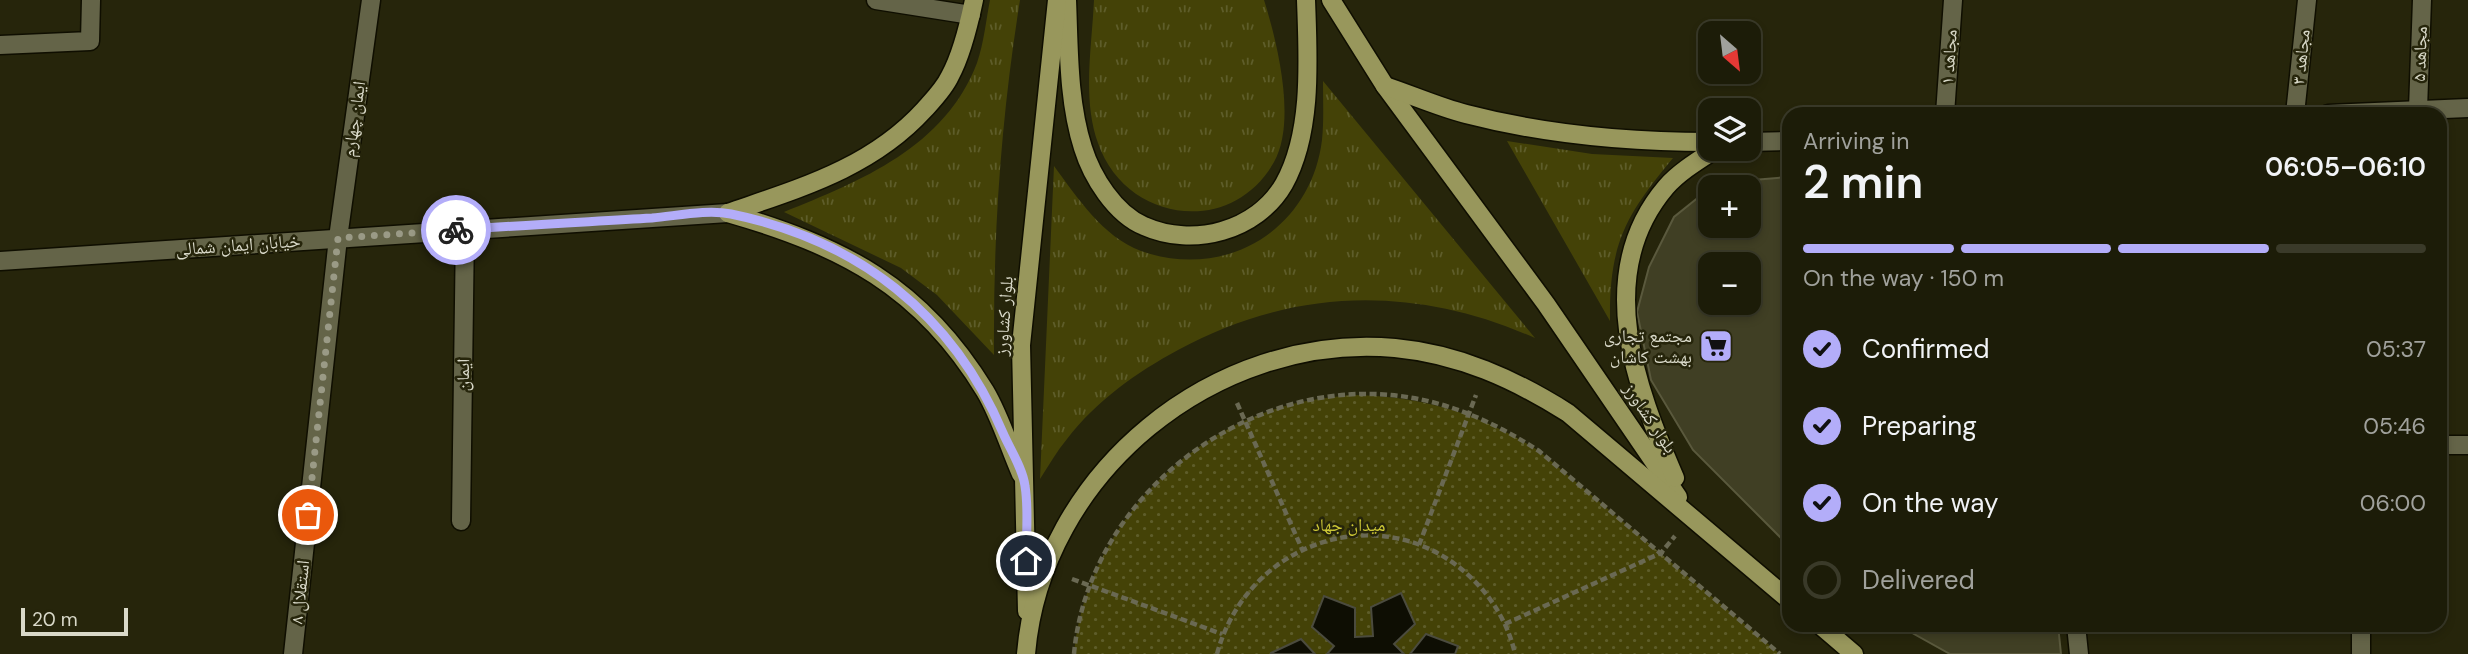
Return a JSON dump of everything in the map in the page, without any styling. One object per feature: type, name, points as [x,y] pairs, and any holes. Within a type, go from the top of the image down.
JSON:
[{"type":"main road","name":"بلوار کشاورز","points":[[1027,645],[1021,345],[1057,0]]},
{"type":"main road","points":[[1067,0],[1070,78],[1083,149],[1109,198],[1142,226],[1174,235],[1227,231],[1253,218],[1273,201],[1285,182],[1300,140],[1304,106],[1306,0]]},
{"type":"main road","name":"بلوار کشاورز","points":[[1331,0],[1385,86],[1546,304],[1692,517]]},
{"type":"main road","points":[[728,213],[831,176],[864,159],[895,138],[935,98],[950,76],[972,8]]},
{"type":"main road","points":[[1385,86],[1464,114],[1540,131],[1630,142],[1698,142]]},
{"type":"main road","points":[[1692,517],[1656,434],[1634,367],[1627,333],[1625,290],[1634,243],[1646,214],[1667,185],[1700,161]]},
{"type":"main road","points":[[728,213],[822,245],[901,290],[925,311],[950,340],[986,392],[1025,485]]},
{"type":"main road","points":[[1027,645],[1054,547],[1077,506],[1104,469],[1137,435],[1173,407],[1226,378],[1257,365],[1302,353],[1348,347],[1407,350],[1486,368],[1528,388],[1567,413],[1782,593]]},
{"type":"main road","points":[[1828,632],[1854,654]]},
{"type":"street","points":[[0,45],[90,41],[91,0]]},
{"type":"street","name":"ایمان چهارم","points":[[338,238],[371,0]]},
{"type":"street","points":[[876,0],[972,8]]},
{"type":"street","name":"مجاهد ۱","points":[[1945,107],[1953,0]]},
{"type":"street","name":"مجاهد ۳","points":[[2296,107],[2306,0]]},
{"type":"street","name":"مجاهد ۵","points":[[2418,107],[2422,0]]},
{"type":"street","points":[[2447,108],[2468,108]]},
{"type":"street","points":[[1761,142],[1782,141]]},
{"type":"street","name":"خیابان ایمان شمالی","points":[[0,261],[728,213]]},
{"type":"street","name":"ایمان","points":[[461,521],[465,229]]},
{"type":"street","name":"استقلال ۸","points":[[293,654],[338,238]]},
{"type":"street","points":[[2447,445],[2468,445]]},
{"type":"street","points":[[2077,632],[2079,654]]},
{"type":"street","points":[[2361,632],[2361,654]]},
{"type":"path","points":[[1419,545],[1486,368]]},
{"type":"path","points":[[1226,378],[1302,549]]},
{"type":"path","points":[[1074,654],[1091,586],[1117,532],[1141,499],[1168,470],[1200,445],[1244,422],[1298,403],[1351,395],[1391,395],[1469,413],[1506,430],[1539,451],[1780,654]]},
{"type":"path","points":[[1505,624],[1661,553],[1692,517]]},
{"type":"path","points":[[1216,654],[1235,607],[1253,584],[1276,564],[1302,549],[1331,539],[1360,535],[1390,537],[1419,545],[1446,558],[1470,576],[1490,598],[1505,624],[1514,654]]},
{"type":"path","points":[[1046,569],[1222,634]]},
{"type":"green space","points":[[990,0],[1020,0],[1000,177],[994,355],[937,295],[901,268],[784,212],[842,187],[897,157],[922,139],[944,117],[963,92],[977,63]]},
{"type":"green space","points":[[1094,0],[1264,0],[1279,59],[1284,125],[1281,145],[1274,162],[1255,186],[1232,202],[1207,210],[1180,211],[1154,204],[1131,190],[1112,170],[1098,143],[1090,109],[1089,72]]},
{"type":"green space","points":[[1323,81],[1535,338],[1490,321],[1445,309],[1400,302],[1355,300],[1266,314],[1222,329],[1178,350],[1133,378],[1104,400],[1078,425],[1040,479],[1054,166],[1092,215],[1127,245],[1172,259],[1203,259],[1232,253],[1259,241],[1282,223],[1301,200],[1315,172],[1322,140]]},
{"type":"green space","points":[[1507,141],[1592,154],[1673,158],[1643,197],[1623,232],[1613,271],[1610,321]]},
{"type":"green space","name":"میدان جهاد","points":[[1351,395],[1402,399],[1449,409],[1494,426],[1539,451],[1780,654],[1074,654],[1081,613],[1095,574],[1114,537],[1138,504],[1166,473],[1199,447],[1234,426],[1292,404]]},
{"type":"shaded area","points":[[1401,593],[1415,624],[1394,644],[1404,654],[1327,654],[1334,646],[1312,627],[1324,596],[1355,608],[1355,637],[1373,636],[1371,607]]},
{"type":"shaded area","points":[[1426,634],[1458,646],[1455,654],[1410,654]]},
{"type":"shaded area","points":[[1301,639],[1315,654],[1271,654],[1271,653]]},
{"type":"building","name":"مجتمع تجاری بهشت کاشان","points":[[1782,178],[1782,539],[1693,450],[1651,380],[1637,312],[1649,267],[1674,217],[1698,198],[1698,238],[1761,238],[1761,179]]},
{"type":"building","points":[[1911,632],[2059,632],[2061,654],[1950,654]]},
{"type":"way so far","points":[[308,515],[338,238],[456,230]]},
{"type":"place","name":"مجتمع تجاری بهشت کاشان","points":[[1716,346]]},
{"type":"route","points":[[456,230],[728,213],[822,245],[860,265],[901,290],[925,311],[950,340],[986,392],[1025,485],[1026,561]]}]
